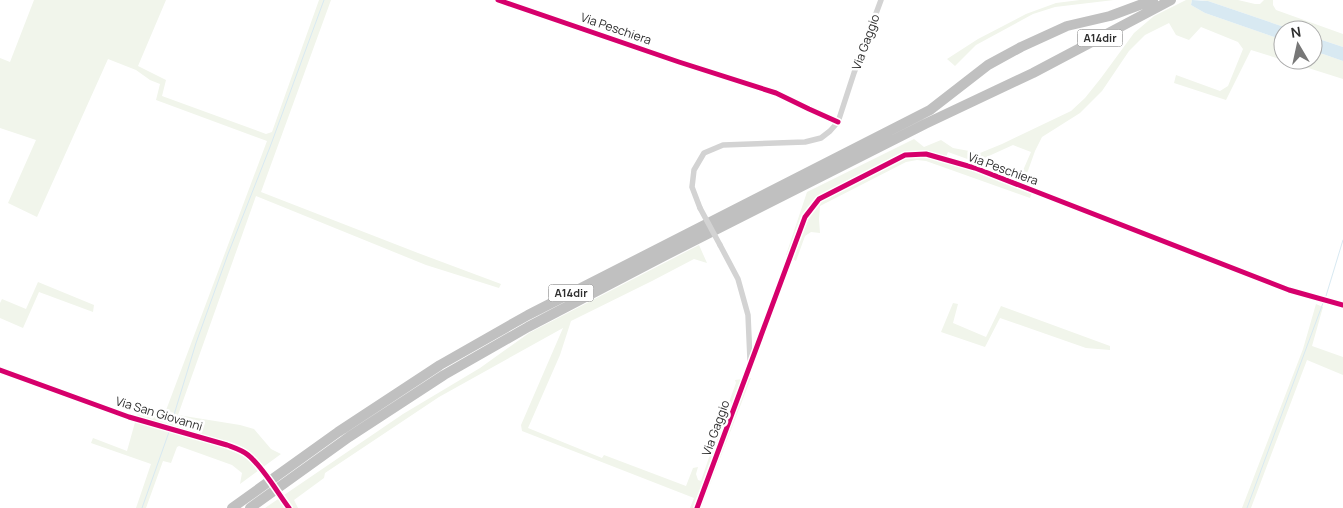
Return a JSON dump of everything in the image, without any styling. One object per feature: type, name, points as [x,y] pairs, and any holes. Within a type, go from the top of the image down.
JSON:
[{"type":"highway","name":"A14dir","points":[[232,508],[338,432],[440,364],[528,315],[930,110],[988,65],[1021,47],[1067,26],[1110,16],[1153,0]]},
{"type":"highway","name":"A14dir","points":[[250,508],[349,437],[444,375],[528,327],[680,248],[1033,73],[1171,0]]},
{"type":"street","name":"Via Peschiera","points":[[498,0],[776,93],[838,122]]},
{"type":"street","name":"Via Gaggio","points":[[838,122],[854,72],[881,0]]},
{"type":"street","points":[[750,365],[748,315],[738,279],[700,208],[692,187],[694,170],[704,153],[723,145],[805,142],[821,138],[838,122]]},
{"type":"street","name":"Via Peschiera","points":[[754,355],[805,217],[819,199],[905,155],[926,154],[975,168],[1289,290],[1343,305]]},
{"type":"street","name":"Via Gaggio","points":[[697,508],[754,355]]},
{"type":"street","name":"Via San Giovanni","points":[[0,370],[129,418],[237,448],[250,456],[288,508]]},
{"type":"shaded area","points":[[34,0],[166,0],[138,66],[166,80],[162,96],[266,134],[272,132],[319,0],[331,0],[261,192],[501,284],[499,288],[426,265],[256,196],[178,415],[254,429],[271,449],[281,454],[240,484],[242,473],[232,465],[179,446],[171,463],[163,461],[146,508],[136,508],[151,464],[91,443],[93,438],[127,451],[139,408],[165,413],[267,141],[156,100],[160,84],[150,80],[136,70],[108,59],[37,217],[8,203],[36,140],[0,128],[0,58],[10,62]]},
{"type":"shaded area","points":[[1080,0],[1114,0],[1055,7],[1033,14],[976,45],[955,66],[947,59],[978,39],[1026,14],[1056,3]]},
{"type":"shaded area","points":[[1186,0],[1192,0],[1191,5],[1205,13],[1273,37],[1273,57],[1251,50],[1226,100],[1174,83],[1176,75],[1220,91],[1228,86],[1243,49],[1238,42],[1201,27],[1189,40],[1176,35],[1169,23],[1145,35],[1129,51],[1102,91],[1080,113],[1042,137],[1024,182],[1034,187],[1030,198],[926,161],[906,162],[820,206],[820,233],[811,232],[805,236],[796,261],[786,255],[807,192],[914,139],[924,147],[941,140],[953,148],[980,153],[1071,111],[1085,98],[1134,33],[1154,16]],"holes":[[[1013,145],[1031,152],[1018,182],[946,157],[948,152],[973,161],[980,160]]]},
{"type":"shaded area","points":[[1192,0],[1208,1],[1273,23],[1273,37],[1205,13],[1191,5]]},
{"type":"shaded area","points":[[1200,0],[1238,0],[1260,4],[1264,0],[1273,0],[1276,10],[1304,20],[1273,20],[1273,23]]},
{"type":"shaded area","points":[[1323,27],[1343,34],[1343,47],[1323,40]]},
{"type":"shaded area","points":[[1323,40],[1343,47],[1343,61],[1323,54]]},
{"type":"shaded area","points":[[1323,54],[1343,61],[1343,79],[1315,70],[1323,70]]},
{"type":"shaded area","points":[[699,245],[707,263],[694,259],[571,321],[560,355],[528,428],[602,458],[604,455],[686,486],[693,468],[698,467],[696,474],[698,480],[701,481],[721,422],[715,420],[716,416],[725,413],[736,383],[735,380],[751,378],[701,508],[690,508],[694,498],[522,431],[521,425],[563,328],[439,397],[325,473],[324,478],[294,500],[298,508],[265,508],[403,414],[480,368],[529,333]]},
{"type":"shaded area","points":[[38,282],[94,305],[93,312],[39,292],[23,328],[0,318],[0,303],[2,299],[26,309]]},
{"type":"shaded area","points":[[953,303],[958,304],[953,323],[986,337],[1001,306],[1110,346],[1110,350],[1086,348],[1000,318],[985,347],[941,332]]},
{"type":"shaded area","points":[[1316,304],[1323,307],[1312,346],[1343,357],[1343,375],[1307,360],[1251,508],[1242,508],[1303,349]]},
{"type":"waterway","points":[[173,418],[196,343],[228,254],[324,0]]},
{"type":"waterway","points":[[1326,296],[1343,240]]},
{"type":"waterway","points":[[1247,508],[1323,303]]},
{"type":"waterway","points":[[142,508],[169,432]]},
{"type":"cycle path","points":[[498,0],[776,93],[838,122]]},
{"type":"cycle path","points":[[697,508],[805,217],[819,199],[905,155],[926,154],[975,168],[1289,290],[1343,305]]},
{"type":"cycle path","points":[[0,370],[129,417],[241,450],[259,466],[289,508]]}]
